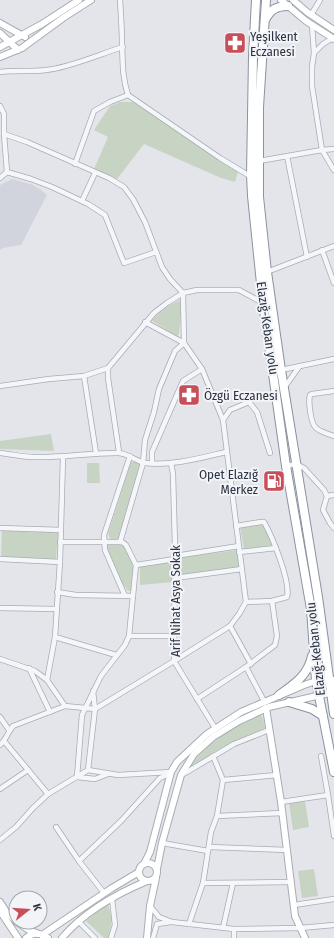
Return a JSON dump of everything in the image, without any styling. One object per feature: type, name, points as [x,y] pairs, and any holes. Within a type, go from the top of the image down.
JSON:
[{"type":"highway","name":"Elazığ-Keban yolu","points":[[256,0],[253,56],[251,175],[263,303],[286,466],[311,609],[316,681],[334,772]]},
{"type":"highway","name":"Elazığ-Keban yolu","points":[[266,0],[259,107],[259,197],[267,272],[281,370],[332,680],[334,714]]},
{"type":"highway","points":[[264,21],[273,9],[290,3]]},
{"type":"highway","points":[[280,695],[302,677],[309,666],[314,649]]},
{"type":"highway","points":[[289,702],[312,709],[323,716]]},
{"type":"main road","points":[[0,57],[18,50],[91,0]]},
{"type":"main road","points":[[281,0],[290,3],[334,30]]},
{"type":"main road","points":[[0,47],[22,35],[75,1]]},
{"type":"main road","points":[[290,3],[312,25],[333,39]]},
{"type":"main road","points":[[0,23],[22,35],[29,43]]},
{"type":"main road","points":[[0,33],[18,50]]},
{"type":"main road","points":[[148,881],[141,878],[139,872],[140,867],[144,864],[150,852],[171,772],[177,762],[215,728],[241,712],[264,701],[316,681],[332,680]]},
{"type":"main road","points":[[147,938],[150,906],[158,873],[157,869],[162,843],[181,775],[194,754],[213,737],[239,721],[266,708],[333,693]]},
{"type":"main road","points":[[266,708],[283,813],[295,916],[305,938]]},
{"type":"main road","points":[[144,864],[150,863],[156,866],[157,869]]},
{"type":"main road","points":[[26,938],[34,934],[43,935],[139,872]]},
{"type":"main road","points":[[62,938],[78,921],[112,899],[156,878]]},
{"type":"main road","points":[[148,881],[152,897]]},
{"type":"main road","points":[[0,902],[8,914]]},
{"type":"main road","points":[[0,911],[18,938]]},
{"type":"main road","points":[[29,930],[43,935]]},
{"type":"street","points":[[120,0],[122,65],[124,82],[128,95],[220,158],[248,175],[251,175]]},
{"type":"street","points":[[311,15],[320,0]]},
{"type":"street","points":[[312,25],[314,53],[312,86],[322,150],[334,170]]},
{"type":"street","points":[[314,53],[323,44],[333,39]]},
{"type":"street","points":[[0,72],[13,70],[54,69],[122,47]]},
{"type":"street","points":[[75,164],[94,112],[110,102],[128,95]]},
{"type":"street","points":[[0,106],[4,114],[7,172]]},
{"type":"street","points":[[4,134],[27,142],[109,178],[124,187],[133,199],[145,222],[162,268],[183,293],[184,342],[176,351],[158,389],[154,412],[145,440],[143,462],[120,542]]},
{"type":"street","points":[[259,161],[334,149]]},
{"type":"street","points":[[287,156],[307,257]]},
{"type":"street","points":[[0,178],[7,172]]},
{"type":"street","points":[[7,172],[52,187],[82,201],[105,215],[124,263],[156,252]]},
{"type":"street","points":[[82,201],[95,173]]},
{"type":"street","points":[[267,272],[334,246]]},
{"type":"street","points":[[322,250],[334,283]]},
{"type":"street","points":[[0,386],[84,376],[108,368],[116,360],[145,322],[167,303],[183,293],[197,290],[239,290],[263,303]]},
{"type":"street","points":[[48,794],[28,770],[2,743],[13,726],[65,706],[95,709],[230,626],[246,602],[223,420],[202,369],[184,342],[145,322]]},
{"type":"street","points":[[281,370],[334,359]]},
{"type":"street","points":[[284,389],[299,367]]},
{"type":"street","points":[[108,368],[108,378],[119,452]]},
{"type":"street","points":[[152,463],[152,452],[183,381],[202,369]]},
{"type":"street","points":[[84,376],[96,453]]},
{"type":"street","points":[[334,391],[312,394],[310,395],[309,401],[314,427],[334,436]]},
{"type":"street","points":[[223,420],[230,410],[249,402],[257,412],[270,453]]},
{"type":"street","points":[[0,453],[32,457],[63,457],[119,452],[143,462],[172,463],[226,452]]},
{"type":"street","points":[[125,596],[105,550],[104,535],[130,456]]},
{"type":"street","points":[[47,680],[55,637],[60,562],[63,457]]},
{"type":"street","name":"Arif Nihat Asya Sokak","points":[[172,463],[175,558],[174,661],[215,728]]},
{"type":"street","points":[[286,466],[296,464],[304,468],[324,490],[327,496],[324,510],[334,528]]},
{"type":"street","points":[[327,496],[334,495]]},
{"type":"street","points":[[236,526],[264,522],[276,548],[287,585],[288,595],[285,598],[272,601],[246,602]]},
{"type":"street","points":[[0,528],[61,530]]},
{"type":"street","points":[[60,542],[120,542],[126,545],[136,565],[129,636],[125,645],[101,676],[82,715],[77,777]]},
{"type":"street","points":[[136,565],[239,546]]},
{"type":"street","points":[[240,552],[276,548]]},
{"type":"street","points":[[0,559],[60,562]]},
{"type":"street","points":[[175,578],[242,569]]},
{"type":"street","points":[[57,592],[76,595],[133,596]]},
{"type":"street","points":[[198,699],[272,648],[277,640],[272,601]]},
{"type":"street","points":[[0,608],[56,609]]},
{"type":"street","points":[[230,626],[264,701]]},
{"type":"street","points":[[129,636],[174,636]]},
{"type":"street","points":[[55,637],[116,655]]},
{"type":"street","points":[[0,659],[35,670],[47,680],[65,706]]},
{"type":"street","points":[[29,668],[50,712]]},
{"type":"street","points":[[88,770],[95,709],[93,691]]},
{"type":"street","points":[[0,717],[9,730]]},
{"type":"street","points":[[181,775],[234,744],[269,730]]},
{"type":"street","points":[[189,924],[203,883],[211,832],[217,816],[223,780],[212,756]]},
{"type":"street","points":[[321,756],[334,836]]},
{"type":"street","points":[[0,790],[28,770]]},
{"type":"street","points":[[0,840],[16,827],[48,794],[88,770],[118,775],[159,776],[171,772]]},
{"type":"street","points":[[77,777],[95,779],[108,774]]},
{"type":"street","points":[[223,780],[277,775]]},
{"type":"street","points":[[79,861],[121,821],[159,776]]},
{"type":"street","points":[[281,802],[328,795]]},
{"type":"street","points":[[217,816],[283,813]]},
{"type":"street","points":[[56,827],[104,894]]},
{"type":"street","points":[[162,843],[209,849],[287,850]]},
{"type":"street","points":[[203,883],[291,882]]},
{"type":"street","points":[[223,928],[233,883]]},
{"type":"street","points":[[111,938],[115,924],[112,899]]},
{"type":"street","points":[[294,904],[334,899]]},
{"type":"street","points":[[150,906],[159,917],[172,922]]},
{"type":"street","points":[[78,921],[95,938]]},
{"type":"street","points":[[153,938],[157,924],[172,922],[234,929],[300,928],[334,925]]},
{"type":"street","points":[[234,929],[234,938]]},
{"type":"shaded area","points":[[12,179],[33,185],[47,195],[21,245],[3,248],[0,250],[0,185]]},
{"type":"green space","points":[[120,102],[133,102],[238,172],[235,182],[221,178],[144,144],[117,179],[94,169],[108,137],[94,130],[110,106]]},
{"type":"green space","points":[[180,300],[181,312],[179,334],[177,336],[151,320],[170,305]]},
{"type":"green space","points":[[51,434],[54,451],[0,449],[0,441]]},
{"type":"green space","points":[[131,462],[136,462],[140,465],[118,540],[111,540],[108,534]]},
{"type":"green space","points":[[87,463],[99,463],[100,483],[87,483]]},
{"type":"green space","points":[[263,523],[274,545],[244,549],[240,527]]},
{"type":"green space","points":[[2,531],[56,531],[58,533],[56,559],[1,557]]},
{"type":"green space","points":[[106,545],[124,545],[134,567],[132,590],[128,591],[121,580]]},
{"type":"green space","points":[[237,550],[239,567],[179,575],[178,558]]},
{"type":"green space","points":[[170,561],[173,562],[173,582],[140,585],[140,567]]},
{"type":"green space","points":[[261,715],[265,728],[219,749],[186,771],[210,745],[219,738],[239,725]]},
{"type":"green space","points":[[305,801],[309,827],[293,830],[289,803]]},
{"type":"green space","points":[[314,869],[318,896],[302,898],[298,871]]},
{"type":"green space","points":[[108,904],[112,921],[108,938],[104,938],[86,921]]},
{"type":"place","name":"Yeşilkent Eczanesi","points":[[235,43]]},
{"type":"place","name":"Özgü Eczanesi","points":[[189,395]]},
{"type":"place","name":"Opet Elazığ Merkez","points":[[274,481]]}]
